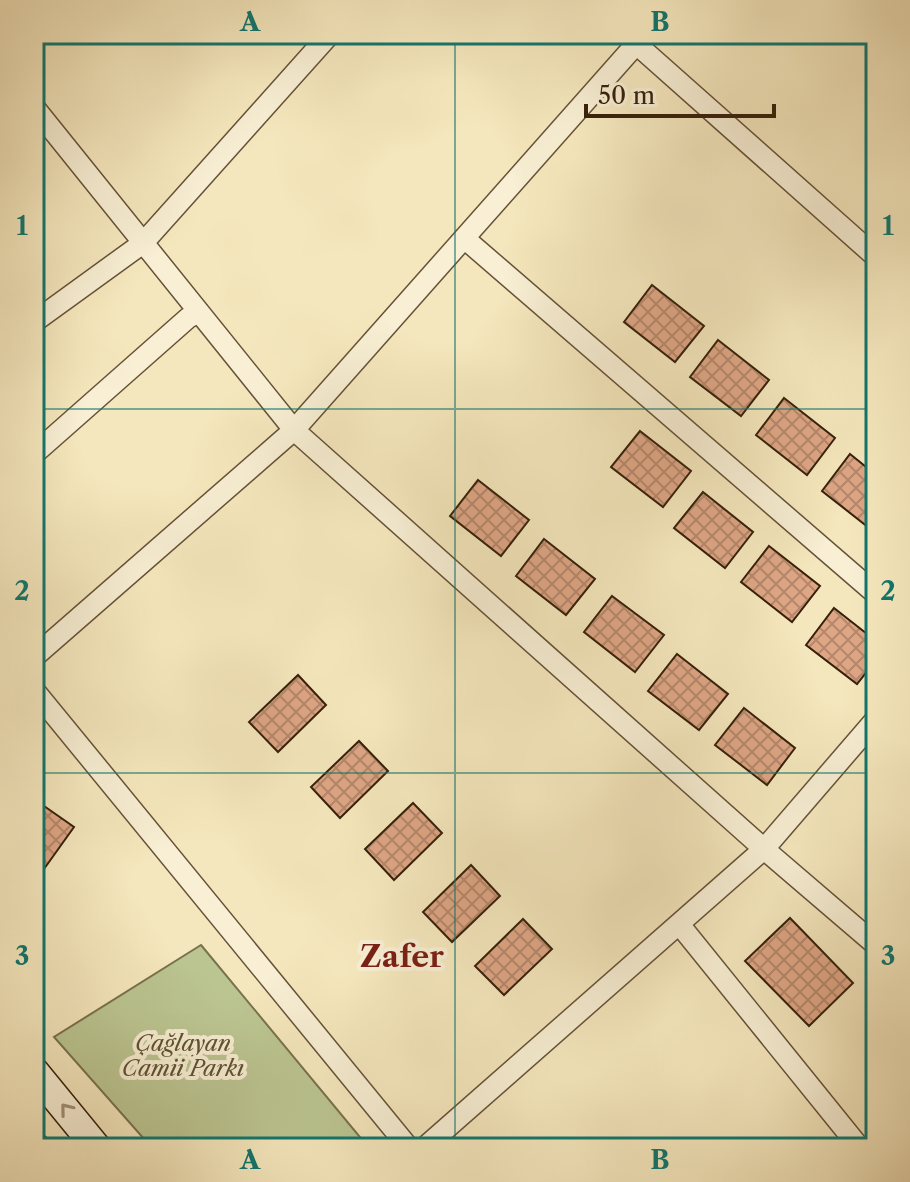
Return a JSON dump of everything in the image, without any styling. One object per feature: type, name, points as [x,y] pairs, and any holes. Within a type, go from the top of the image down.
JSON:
[{"type":"main road","points":[[34,1071],[97,1148]]},
{"type":"street","points":[[34,322],[143,243],[330,34]]},
{"type":"street","points":[[34,657],[294,430],[636,37],[876,257]]},
{"type":"street","points":[[34,107],[294,430],[876,945]]},
{"type":"street","points":[[464,238],[876,594]]},
{"type":"street","points":[[34,454],[188,318],[199,312]]},
{"type":"street","points":[[34,690],[409,1148]]},
{"type":"street","points":[[424,1148],[764,849],[876,719]]},
{"type":"street","points":[[679,924],[860,1148]]},
{"type":"green space","name":"Çağlayan Camii Parkı","points":[[201,945],[369,1148],[152,1148],[54,1037]]},
{"type":"building","points":[[652,285],[704,326],[675,362],[624,322]]},
{"type":"building","points":[[718,340],[769,380],[741,416],[690,377]]},
{"type":"building","points":[[784,398],[835,438],[807,475],[756,435]]},
{"type":"building","points":[[640,431],[691,471],[663,507],[611,467]]},
{"type":"building","points":[[850,454],[876,475],[876,527],[873,531],[822,491]]},
{"type":"building","points":[[478,480],[529,520],[501,556],[450,516]]},
{"type":"building","points":[[703,492],[753,532],[725,568],[674,528]]},
{"type":"building","points":[[544,539],[595,579],[566,615],[516,576]]},
{"type":"building","points":[[769,546],[820,586],[792,622],[741,582]]},
{"type":"building","points":[[612,596],[664,635],[635,672],[584,632]]},
{"type":"building","points":[[834,608],[876,641],[876,660],[857,684],[806,645]]},
{"type":"building","points":[[677,654],[728,694],[699,730],[648,691]]},
{"type":"building","points":[[298,675],[326,705],[278,752],[249,722]]},
{"type":"building","points":[[744,708],[795,748],[767,785],[715,745]]},
{"type":"building","points":[[359,741],[388,771],[340,818],[311,787]]},
{"type":"building","points":[[34,799],[74,827],[34,883]]},
{"type":"building","points":[[413,803],[442,833],[394,880],[365,849]]},
{"type":"building","points":[[471,865],[500,896],[452,942],[423,912]]},
{"type":"building","points":[[790,918],[853,983],[809,1026],[745,961]]},
{"type":"building","points":[[523,919],[552,949],[504,995],[475,966]]},
{"type":"district","name":"Zafer","points":[[402,957]]}]
